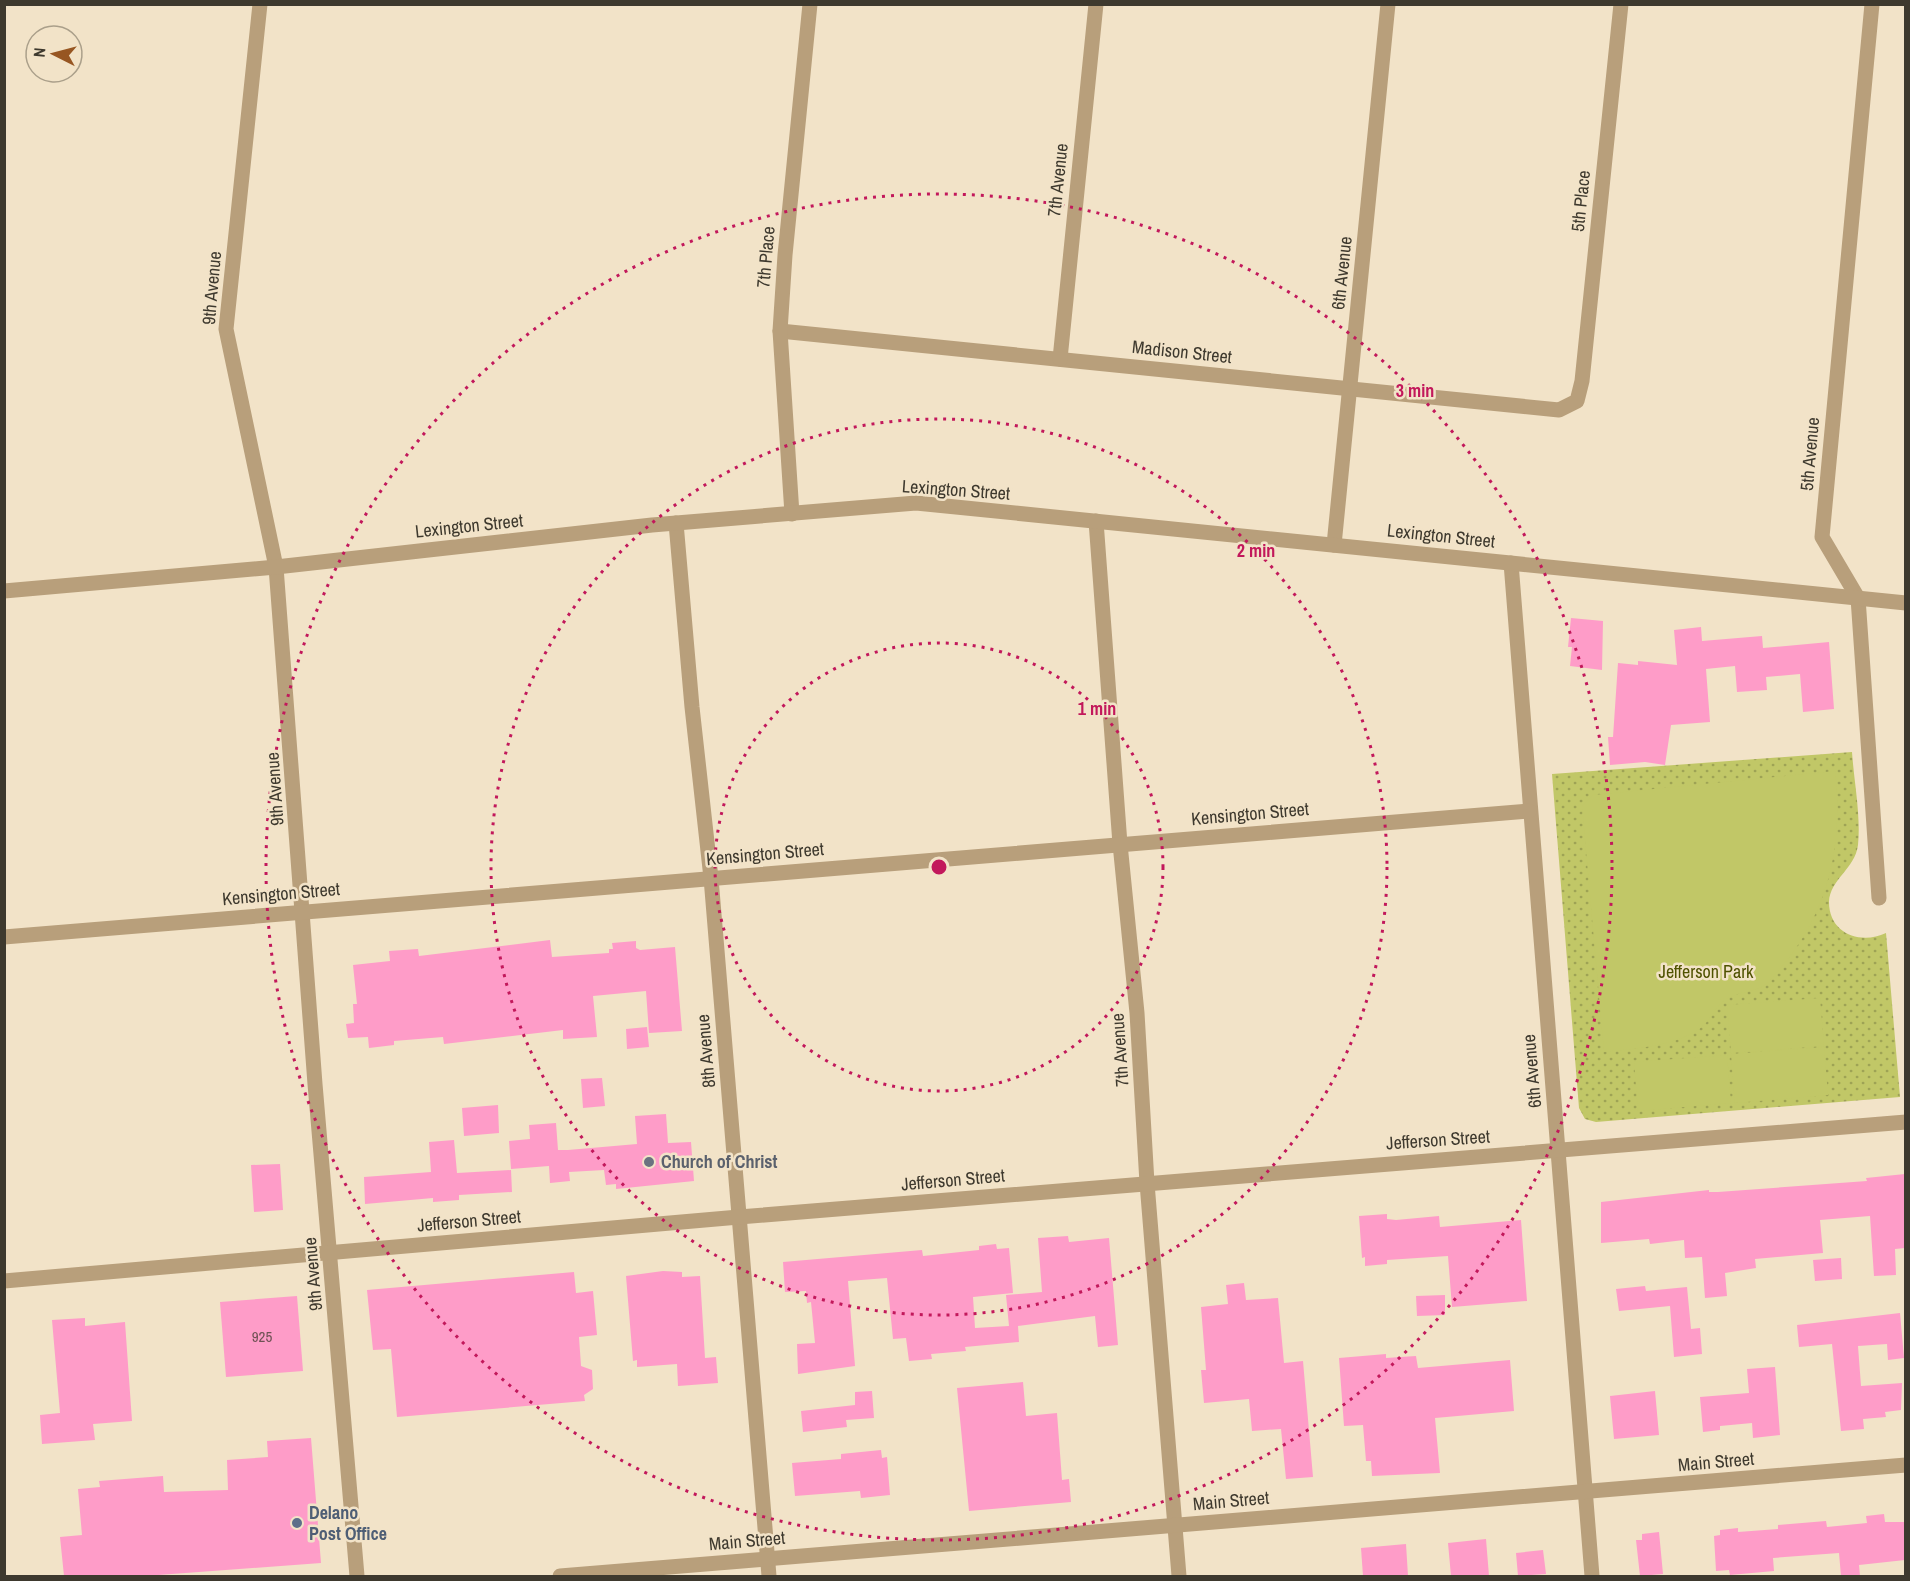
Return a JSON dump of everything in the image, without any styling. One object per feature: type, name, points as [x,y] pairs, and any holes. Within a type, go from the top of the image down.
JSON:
[{"type":"street","name":"9th Avenue","points":[[260,4],[226,330],[276,567],[357,1576]]},
{"type":"street","name":"7th Place","points":[[792,514],[780,331],[785,255],[810,4]]},
{"type":"street","name":"7th Avenue","points":[[1060,359],[1096,4]]},
{"type":"street","name":"6th Avenue","points":[[1334,545],[1388,4]]},
{"type":"street","name":"5th Place","points":[[1577,401],[1582,381],[1621,4]]},
{"type":"street","name":"5th Avenue","points":[[1872,4],[1822,537],[1858,598],[1879,898]]},
{"type":"street","name":"Madison Street","points":[[780,331],[1559,410],[1577,401]]},
{"type":"street","name":"Lexington Street","points":[[4,591],[276,567],[676,523],[916,503],[1905,603]]},
{"type":"street","name":"7th Avenue","points":[[1096,521],[1120,844],[1137,1013],[1179,1576]]},
{"type":"street","name":"8th Avenue","points":[[676,523],[692,707],[711,878],[769,1576]]},
{"type":"street","name":"6th Avenue","points":[[1511,563],[1529,811],[1592,1576]]},
{"type":"street","name":"Kensington Street","points":[[4,937],[1529,811]]},
{"type":"street","name":"Jefferson Street","points":[[4,1281],[739,1217],[1905,1122]]},
{"type":"street","name":"Main Street","points":[[560,1576],[1905,1465]]},
{"type":"green space","name":"Jefferson Park","points":[[1852,752],[1858,810],[1858,845],[1852,861],[1830,894],[1830,913],[1840,929],[1848,934],[1867,938],[1886,933],[1900,1097],[1596,1122],[1585,1119],[1579,1108],[1552,774]]},
{"type":"green space","points":[[1835,771],[1837,821],[1835,846],[1824,894],[1802,939],[1787,960],[1761,987],[1724,1000],[1704,1025],[1694,1032],[1670,1042],[1643,1048],[1604,1052],[1582,806],[1593,795]]},
{"type":"green space","points":[[1820,998],[1824,1046],[1731,1053],[1727,1005]]},
{"type":"green space","points":[[1824,1047],[1828,1095],[1735,1103],[1731,1054]]},
{"type":"green space","points":[[1727,1055],[1731,1103],[1638,1111],[1634,1062]]},
{"type":"building","points":[[1571,618],[1603,621],[1602,670],[1570,666],[1572,647],[1568,647]]},
{"type":"building","points":[[1701,627],[1702,641],[1762,636],[1763,648],[1829,642],[1834,709],[1803,712],[1800,674],[1766,677],[1767,690],[1737,692],[1735,666],[1706,669],[1710,722],[1671,725],[1665,765],[1645,762],[1610,765],[1608,737],[1613,737],[1618,663],[1638,665],[1638,661],[1677,665],[1674,630]]},
{"type":"building","points":[[550,940],[552,957],[609,953],[609,949],[613,949],[612,943],[636,941],[636,948],[640,950],[675,947],[682,1031],[649,1033],[646,991],[593,996],[597,1037],[563,1039],[563,1030],[444,1044],[443,1037],[394,1041],[394,1045],[369,1048],[368,1037],[348,1038],[346,1024],[354,1023],[353,1004],[357,1004],[353,965],[390,961],[389,951],[418,949],[419,956]]},
{"type":"building","points":[[647,1027],[649,1047],[627,1049],[626,1029]]},
{"type":"building","points":[[602,1078],[605,1106],[583,1108],[581,1079]]},
{"type":"building","points":[[498,1105],[499,1133],[464,1136],[462,1108]]},
{"type":"building","points":[[666,1114],[668,1143],[691,1142],[694,1181],[616,1189],[616,1184],[606,1185],[604,1170],[569,1172],[570,1181],[550,1183],[549,1166],[511,1169],[509,1141],[530,1139],[529,1125],[556,1123],[558,1150],[568,1150],[637,1144],[635,1116]]},
{"type":"building","points":[[454,1140],[457,1173],[511,1170],[512,1192],[459,1195],[459,1200],[433,1202],[433,1198],[365,1204],[364,1177],[431,1172],[429,1142]]},
{"type":"building","points":[[280,1164],[283,1210],[254,1212],[251,1165]]},
{"type":"building","points":[[1905,1174],[1905,1248],[1895,1249],[1896,1275],[1874,1276],[1870,1216],[1820,1220],[1823,1253],[1755,1259],[1756,1268],[1725,1273],[1727,1296],[1705,1298],[1702,1257],[1685,1258],[1684,1240],[1650,1244],[1649,1239],[1601,1243],[1601,1202],[1709,1190],[1709,1192],[1718,1192],[1867,1181],[1866,1178]]},
{"type":"building","points":[[1387,1214],[1387,1219],[1396,1220],[1439,1216],[1440,1227],[1521,1220],[1527,1301],[1452,1307],[1448,1256],[1387,1260],[1387,1264],[1365,1266],[1365,1257],[1362,1258],[1359,1216]]},
{"type":"building","points":[[1068,1236],[1069,1242],[1109,1238],[1118,1345],[1098,1347],[1095,1316],[1018,1326],[1019,1342],[965,1347],[966,1351],[931,1354],[932,1359],[909,1361],[906,1338],[893,1339],[887,1278],[848,1281],[855,1366],[798,1374],[797,1344],[815,1343],[811,1302],[807,1303],[806,1291],[785,1292],[783,1262],[922,1250],[923,1256],[979,1250],[979,1246],[996,1244],[997,1249],[1009,1248],[1013,1293],[973,1297],[975,1328],[1009,1326],[1006,1295],[1042,1292],[1038,1238]]},
{"type":"building","points":[[1841,1258],[1842,1279],[1815,1281],[1813,1260]]},
{"type":"building","points":[[663,1271],[682,1272],[682,1277],[700,1276],[705,1358],[716,1357],[718,1383],[678,1386],[677,1364],[637,1367],[637,1360],[633,1361],[626,1276]]},
{"type":"building","points":[[574,1272],[576,1293],[593,1291],[597,1335],[579,1337],[581,1366],[592,1370],[593,1389],[584,1395],[585,1401],[397,1417],[391,1349],[373,1350],[367,1290]]},
{"type":"building","points":[[1244,1283],[1246,1300],[1278,1298],[1284,1363],[1303,1361],[1313,1477],[1286,1479],[1281,1429],[1252,1431],[1249,1399],[1204,1403],[1201,1370],[1206,1370],[1201,1307],[1228,1304],[1226,1285]]},
{"type":"building","points":[[1645,1286],[1646,1291],[1687,1287],[1691,1329],[1700,1328],[1702,1354],[1674,1357],[1670,1306],[1619,1311],[1616,1289]]},
{"type":"building","points":[[1445,1295],[1445,1315],[1417,1316],[1416,1296]]},
{"type":"building","points":[[297,1296],[303,1371],[226,1377],[220,1302]]},
{"type":"building","points":[[1900,1313],[1904,1358],[1888,1360],[1887,1344],[1858,1346],[1861,1386],[1902,1383],[1901,1410],[1885,1412],[1886,1417],[1863,1419],[1864,1429],[1841,1431],[1832,1344],[1799,1347],[1797,1325]]},
{"type":"building","points":[[85,1318],[85,1326],[125,1322],[132,1421],[93,1424],[95,1440],[42,1444],[40,1415],[60,1413],[52,1320]]},
{"type":"building","points":[[1386,1354],[1386,1358],[1416,1356],[1418,1368],[1510,1360],[1514,1411],[1435,1418],[1440,1473],[1372,1476],[1371,1461],[1366,1461],[1363,1425],[1344,1426],[1339,1358]]},
{"type":"building","points":[[1775,1367],[1780,1435],[1753,1438],[1752,1423],[1720,1426],[1720,1430],[1703,1432],[1700,1397],[1749,1393],[1747,1369]]},
{"type":"building","points":[[1023,1382],[1026,1416],[1057,1413],[1062,1480],[1069,1479],[1071,1502],[969,1511],[957,1388]]},
{"type":"building","points":[[872,1391],[874,1418],[846,1420],[847,1427],[803,1432],[801,1411],[855,1405],[855,1392]]},
{"type":"building","points":[[1655,1391],[1659,1435],[1614,1439],[1610,1396]]},
{"type":"building","points":[[311,1438],[321,1563],[145,1576],[64,1576],[60,1537],[82,1535],[78,1489],[100,1487],[99,1481],[163,1476],[164,1492],[228,1490],[227,1460],[268,1457],[267,1441]]},
{"type":"building","points":[[881,1450],[882,1458],[887,1457],[890,1495],[861,1498],[860,1491],[795,1496],[792,1463],[841,1459],[841,1454]]},
{"type":"building","points":[[1884,1514],[1885,1522],[1905,1522],[1905,1560],[1859,1565],[1860,1576],[1841,1576],[1839,1553],[1773,1558],[1774,1571],[1730,1575],[1729,1570],[1716,1571],[1714,1536],[1720,1535],[1720,1530],[1738,1528],[1738,1532],[1778,1529],[1778,1525],[1826,1521],[1827,1527],[1867,1523],[1866,1516]]},
{"type":"building","points":[[1659,1532],[1663,1574],[1640,1576],[1636,1540],[1642,1540],[1642,1534]]},
{"type":"building","points":[[1486,1539],[1489,1576],[1451,1576],[1448,1543]]},
{"type":"building","points":[[1406,1544],[1408,1576],[1363,1576],[1361,1548]]},
{"type":"building","points":[[1543,1550],[1546,1574],[1518,1576],[1516,1553]]},
{"type":"place","name":"Church of Christ","points":[[649,1162]]},
{"type":"place","name":"Delano Post Office","points":[[297,1523]]}]
